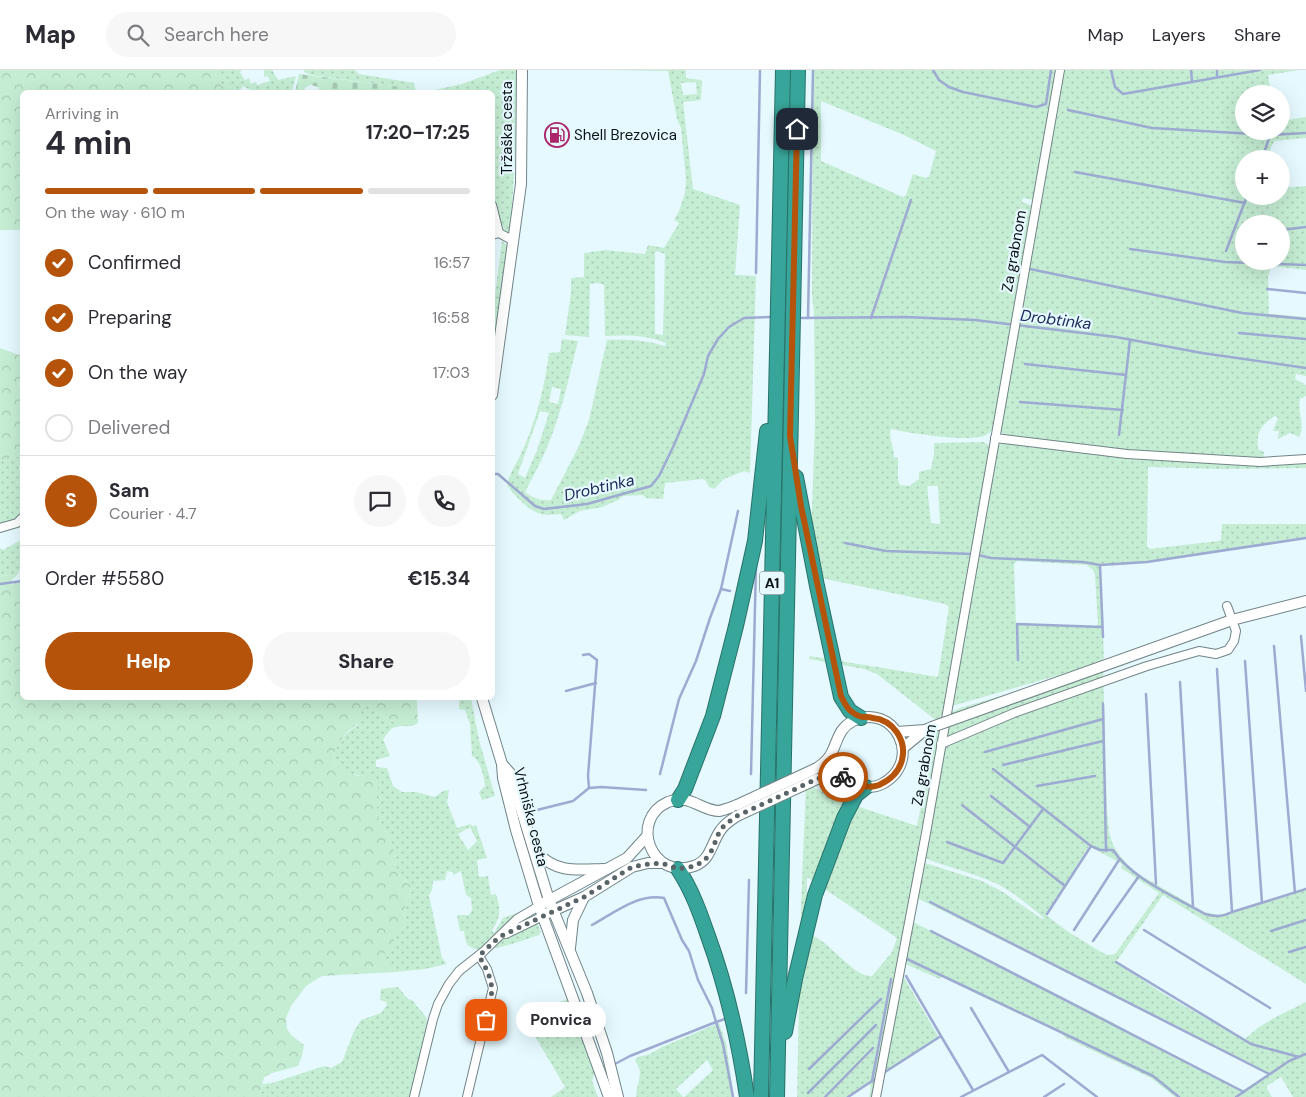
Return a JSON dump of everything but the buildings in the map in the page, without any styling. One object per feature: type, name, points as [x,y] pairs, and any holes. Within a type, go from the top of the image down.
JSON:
[{"type":"highway","name":"A1","points":[[761,1097],[783,70]]},
{"type":"highway","name":"A1","points":[[777,1093],[798,70]]},
{"type":"highway","points":[[678,800],[713,716],[753,550],[777,344]]},
{"type":"highway","points":[[790,436],[801,506],[841,696],[850,711],[861,718]]},
{"type":"highway","points":[[777,1093],[793,989],[815,895],[844,818],[856,795],[871,786]]},
{"type":"highway","points":[[678,869],[691,892],[718,963],[731,1009],[747,1097]]},
{"type":"main road","name":"Tržaška cesta","points":[[495,362],[521,184],[522,70]]},
{"type":"main road","points":[[903,748],[928,729],[960,716],[1232,620],[1306,601]]},
{"type":"main road","points":[[483,700],[502,764]]},
{"type":"main road","points":[[817,774],[720,811],[708,809],[690,801],[678,800],[668,802],[652,816],[648,826],[649,846],[662,863],[678,869],[695,866],[705,860],[712,850],[720,830],[726,824],[737,816],[817,774],[822,764],[832,753],[837,738],[851,722],[861,718],[873,717],[884,721],[897,732],[901,739],[903,748],[902,759],[898,770],[891,778],[871,786],[860,786],[840,775],[817,774]]},
{"type":"main road","points":[[897,732],[928,729]]},
{"type":"main road","name":"Vrhniška cesta","points":[[502,764],[510,773],[550,900],[587,993],[607,1053],[610,1091]]},
{"type":"main road","name":"Vrhniška cesta","points":[[502,764],[503,778],[516,830],[539,906],[596,1058],[610,1091],[618,1097]]},
{"type":"main road","points":[[539,906],[627,858],[647,836]]},
{"type":"main road","points":[[534,850],[546,862],[562,869],[575,871],[606,869]]},
{"type":"main road","points":[[543,916],[584,897],[632,867],[662,863]]},
{"type":"main road","points":[[570,949],[573,920],[584,897]]},
{"type":"street","name":"Za grabnom","points":[[876,1097],[941,744],[1060,70]]},
{"type":"street","points":[[496,234],[514,241]]},
{"type":"street","points":[[995,438],[1127,454],[1260,462],[1306,459]]},
{"type":"street","points":[[0,528],[16,523],[20,520]]},
{"type":"street","points":[[941,744],[1014,714],[1147,666],[1199,651],[1216,654],[1228,650],[1234,641],[1236,631],[1227,606]]},
{"type":"street","points":[[414,1097],[432,1019],[449,984],[459,971],[479,956],[517,919],[539,906]]},
{"type":"street","points":[[499,937],[543,916]]},
{"type":"street","points":[[467,1097],[493,988],[487,970],[479,956]]},
{"type":"green space","points":[[0,70],[220,70],[220,85],[237,90],[20,90],[20,230],[0,230]]},
{"type":"green space","points":[[220,70],[242,70],[240,72],[245,80],[249,78],[251,84],[256,82],[257,85],[270,81],[268,76],[264,77],[264,70],[272,70],[278,80],[296,76],[292,90],[251,90],[243,86],[240,90],[237,90],[220,85]]},
{"type":"green space","points":[[304,70],[355,70],[359,74],[414,83],[416,90],[311,75],[304,72]]},
{"type":"green space","points":[[500,70],[516,70],[515,151],[510,232],[506,232],[501,223],[495,203],[495,90],[435,90],[462,84]]},
{"type":"green space","points":[[600,70],[686,70],[686,78],[702,80],[701,100],[683,102],[693,189],[740,205],[735,275],[756,276],[750,473],[744,471],[724,479],[714,489],[709,487],[703,479],[665,483],[663,499],[646,498],[643,495],[623,496],[602,507],[580,511],[564,520],[561,514],[543,515],[527,506],[507,485],[537,413],[549,353],[560,352],[562,339],[578,341],[556,423],[544,455],[525,492],[544,500],[551,500],[578,448],[589,420],[607,340],[636,340],[665,346],[666,343],[644,337],[605,336],[604,285],[598,283],[590,284],[589,337],[565,335],[571,293],[571,278],[584,277],[584,253],[605,250],[645,254],[648,245],[664,248],[679,223],[674,220],[685,193],[686,180],[681,128],[677,119],[668,71]],"holes":[[[696,82],[697,94],[683,95],[681,83]],[[657,251],[665,254],[663,335],[655,334],[655,253]],[[552,387],[561,389],[558,404],[549,402]],[[540,411],[549,413],[537,450],[525,478],[518,474]]]},
{"type":"green space","points":[[813,70],[1058,70],[1034,200],[1023,198],[1022,202],[1033,206],[994,427],[986,435],[967,438],[954,438],[891,429],[890,433],[894,457],[898,458],[898,480],[900,485],[909,486],[919,479],[919,472],[931,469],[934,443],[984,442],[990,446],[874,1097],[869,1097],[871,1087],[869,1084],[848,1097],[797,1097],[806,784],[824,792],[829,797],[917,826],[938,722],[877,674],[864,669],[809,659],[809,656],[938,677],[949,607],[945,604],[816,577],[811,540],[815,422],[814,313],[812,295]],"holes":[[[821,101],[904,135],[936,151],[929,177],[926,178],[913,174],[906,195],[903,197],[821,161]],[[927,486],[938,486],[940,524],[931,523]],[[807,877],[897,938],[892,952],[872,976],[859,972],[823,942],[806,932]]]},
{"type":"green space","points":[[1064,70],[1299,70],[1268,75],[1270,85],[1235,85],[1235,140],[1285,140],[1274,141],[1270,150],[1235,150],[1235,205],[1290,205],[1290,187],[1306,186],[1306,270],[1290,268],[1290,215],[1235,215],[1235,270],[1270,270],[1268,277],[1269,314],[1306,317],[1306,376],[1296,374],[1295,379],[1306,385],[1306,396],[1300,399],[1299,404],[1302,428],[1299,437],[1290,433],[1278,439],[1279,431],[1273,431],[1278,418],[1275,416],[1260,429],[1258,449],[1264,452],[1263,458],[1107,450],[1008,436],[999,427]]},
{"type":"green space","points":[[299,74],[409,88],[408,90],[319,90],[318,87],[310,85],[304,90],[295,90]]},
{"type":"green space","points":[[1306,117],[1306,138],[1290,140],[1290,120]]},
{"type":"green space","points":[[502,241],[508,246],[495,340],[495,295]]},
{"type":"green space","points":[[0,348],[20,355],[20,457],[8,457],[0,461]]},
{"type":"green space","points":[[1002,443],[1150,459],[1306,463],[1306,468],[1221,469],[1148,467],[1147,547],[1150,549],[1218,541],[1221,540],[1222,524],[1306,524],[1306,537],[1169,559],[1101,566],[1104,662],[952,706],[998,446]],"holes":[[[1017,561],[1087,565],[1093,570],[1095,575],[1098,624],[1096,626],[1026,625],[1016,623],[1014,564]]]},
{"type":"green space","points":[[8,457],[20,457],[20,517],[0,525],[0,461]]},
{"type":"green space","points":[[20,541],[20,570],[17,575],[0,576],[0,548],[3,550]]},
{"type":"green space","points":[[17,575],[10,582],[12,585],[20,579],[20,700],[417,701],[418,723],[412,726],[401,726],[373,711],[367,705],[363,705],[359,712],[361,720],[342,738],[333,761],[334,765],[350,774],[359,776],[369,774],[375,777],[378,787],[377,814],[393,846],[397,873],[410,885],[411,891],[405,906],[404,926],[396,936],[393,944],[384,954],[384,960],[388,967],[394,969],[395,972],[322,976],[306,986],[291,1006],[286,1018],[287,1029],[291,1035],[304,1045],[298,1066],[264,1077],[259,1097],[0,1097],[0,576]]},
{"type":"green space","points":[[1103,666],[1107,810],[1109,832],[1113,845],[1120,856],[1135,872],[1204,912],[1219,915],[1306,890],[1306,984],[1163,895],[1116,962],[1162,993],[1244,1040],[1266,1023],[1306,1002],[1306,1097],[1293,1097],[1281,1077],[1267,1086],[1272,1097],[1175,1097],[1151,1078],[1066,1038],[1060,1032],[942,977],[940,979],[903,963],[911,921],[1106,1019],[1242,1091],[1269,1074],[915,897],[922,865],[925,863],[982,881],[1003,892],[1042,919],[1044,918],[1003,887],[927,859],[924,854],[950,713],[960,708]],"holes":[[[1089,846],[1122,864],[1121,868],[1159,893],[1115,954],[1108,955],[1067,931],[1046,915]]]},
{"type":"green space","points":[[459,700],[471,700],[479,740],[495,796],[482,800],[479,792],[485,786],[482,770],[472,756],[470,724],[465,710],[459,709]]},
{"type":"green space","points":[[367,705],[373,711],[401,726],[392,728],[383,739],[390,756],[376,760],[376,767],[387,768],[393,786],[402,792],[416,792],[435,797],[443,791],[449,790],[447,802],[457,828],[470,824],[472,826],[476,825],[487,858],[477,860],[479,877],[488,876],[491,895],[496,894],[499,905],[499,917],[492,931],[494,933],[503,918],[530,908],[541,932],[539,935],[493,948],[475,949],[469,946],[464,931],[460,931],[457,915],[469,915],[472,910],[471,898],[466,895],[461,871],[454,875],[453,872],[447,871],[445,880],[433,881],[432,890],[429,895],[442,958],[447,964],[425,969],[395,972],[394,969],[388,967],[384,960],[384,953],[393,944],[396,936],[404,926],[405,906],[411,891],[410,885],[397,873],[393,846],[377,814],[377,782],[364,776],[348,774],[334,765],[334,753],[343,737],[357,726],[360,708]],"holes":[[[470,827],[477,841],[468,850],[458,834]]]},
{"type":"green space","points":[[902,974],[938,1036],[937,1039],[883,1075]]},
{"type":"green space","points":[[398,987],[426,1017],[428,1025],[411,1097],[259,1097],[263,1084],[272,1083],[325,1066],[331,1068],[342,1062],[354,1031],[361,1020],[381,1013],[387,1005],[386,1002],[380,1000],[381,989]]},
{"type":"green space","points":[[568,999],[597,1074],[594,1075],[592,1081],[598,1097],[551,1097],[565,1087],[523,1016]]},
{"type":"green space","points":[[719,1023],[726,1043],[734,1097],[684,1097],[713,1070],[707,1060],[676,1089],[683,1097],[636,1097],[640,1071],[635,1060],[638,1057],[650,1054]]},
{"type":"waterway","points":[[756,273],[760,70]]},
{"type":"waterway","points":[[808,318],[813,70]]},
{"type":"waterway","points":[[933,70],[939,80],[949,87],[963,92],[1036,107],[1046,104],[1051,70]]},
{"type":"waterway","points":[[1111,70],[1115,87],[1123,94],[1260,70]]},
{"type":"waterway","points":[[1191,70],[1192,81]]},
{"type":"waterway","points":[[1217,70],[1217,77]]},
{"type":"waterway","points":[[1068,110],[1152,128],[1270,135],[1306,133]]},
{"type":"waterway","points":[[1265,150],[1268,140]]},
{"type":"waterway","points":[[1075,172],[1235,201]]},
{"type":"waterway","points":[[871,318],[911,200]]},
{"type":"waterway","points":[[1226,251],[1244,205]]},
{"type":"waterway","points":[[1290,229],[1306,227]]},
{"type":"waterway","points":[[1130,249],[1225,262],[1306,265]]},
{"type":"waterway","points":[[1030,269],[1242,313],[1306,319]]},
{"type":"waterway","points":[[1267,289],[1306,293]]},
{"type":"waterway","name":"Drobtinka","points":[[495,474],[498,474],[535,506],[544,509],[587,504],[651,486],[659,476],[674,445],[704,374],[708,356],[718,339],[729,327],[744,318],[770,317]]},
{"type":"waterway","name":"Drobtinka","points":[[802,318],[905,317],[975,320],[1116,337],[1202,353],[1306,368]]},
{"type":"waterway","points":[[1239,333],[1306,339]]},
{"type":"waterway","points":[[1119,435],[1130,340]]},
{"type":"waterway","points":[[1025,364],[1126,375]]},
{"type":"waterway","points":[[1020,402],[1123,410]]},
{"type":"waterway","points":[[721,589],[738,511]]},
{"type":"waterway","points":[[978,555],[991,558],[1083,562],[1100,565],[1147,562],[1306,538]]},
{"type":"waterway","points":[[845,543],[886,551],[972,554]]},
{"type":"waterway","points":[[751,774],[756,565]]},
{"type":"waterway","points":[[1100,566],[1103,637]]},
{"type":"waterway","name":"Drobtinka","points":[[0,584],[20,581]]},
{"type":"waterway","points":[[660,774],[679,699],[696,661],[721,589],[730,591]]},
{"type":"waterway","points":[[1018,660],[1017,624],[1102,627]]},
{"type":"waterway","points":[[1301,636],[1306,691]]},
{"type":"waterway","points":[[1274,646],[1295,893]]},
{"type":"waterway","points":[[583,655],[589,654],[597,660],[588,776],[589,788]]},
{"type":"waterway","points":[[1245,661],[1262,903]]},
{"type":"waterway","points":[[1217,669],[1232,912]]},
{"type":"waterway","points":[[1180,682],[1193,907]]},
{"type":"waterway","points":[[566,691],[596,683]]},
{"type":"waterway","points":[[1146,694],[1156,884]]},
{"type":"waterway","points":[[1103,704],[1106,851]]},
{"type":"waterway","points":[[985,752],[1103,719]]},
{"type":"waterway","points":[[1003,765],[1103,741]]},
{"type":"waterway","points":[[993,769],[1091,846],[1100,850],[1113,850],[1121,860],[1142,878],[1205,914],[1222,916],[1306,889]]},
{"type":"waterway","points":[[1037,786],[1095,776]]},
{"type":"waterway","points":[[537,810],[573,801],[589,788],[646,790]]},
{"type":"waterway","points":[[991,796],[1030,827]]},
{"type":"waterway","points":[[962,805],[1065,886]]},
{"type":"waterway","points":[[947,842],[1003,863],[1043,809]]},
{"type":"waterway","points":[[1047,914],[1091,846]]},
{"type":"waterway","points":[[1074,930],[1119,860]]},
{"type":"waterway","points":[[1093,941],[1139,876]]},
{"type":"waterway","points":[[746,993],[749,880]]},
{"type":"waterway","points":[[592,925],[636,901],[654,897],[664,898],[682,940],[689,951],[698,980],[712,1008],[716,1022],[630,1056],[613,1065]]},
{"type":"waterway","points":[[930,902],[1269,1074]]},
{"type":"waterway","points":[[1271,931],[1306,920]]},
{"type":"waterway","points":[[1144,930],[1270,1008]]},
{"type":"waterway","points":[[931,931],[1244,1092]]},
{"type":"waterway","points":[[1289,952],[1306,947]]},
{"type":"waterway","points":[[907,959],[1153,1076],[1179,1097]]},
{"type":"waterway","points":[[1116,962],[1251,1044],[1299,1057]]},
{"type":"waterway","points":[[906,976],[941,1036]]},
{"type":"waterway","points":[[872,1081],[891,979]]},
{"type":"waterway","points":[[809,1069],[881,999]]},
{"type":"waterway","points":[[971,1008],[1009,1072]]},
{"type":"waterway","points":[[725,1019],[716,1022],[723,1044],[733,1097]]},
{"type":"waterway","points":[[808,1093],[876,1025]]},
{"type":"waterway","points":[[885,1072],[941,1036],[973,1090]]},
{"type":"waterway","points":[[825,1097],[873,1048]]},
{"type":"waterway","points":[[1236,1097],[1289,1061],[1306,1054]]},
{"type":"waterway","points":[[961,1097],[1042,1055],[1097,1097]]},
{"type":"waterway","points":[[848,1097],[875,1079]]},
{"type":"waterway","points":[[1044,1097],[1064,1084]]},
{"type":"way so far","points":[[486,1020],[493,988],[487,970],[479,956],[499,937],[584,897],[632,867],[662,863],[678,869],[695,866],[705,860],[712,850],[720,830],[737,816],[817,779],[829,775],[840,775],[843,777]]},
{"type":"place","name":"Shell Brezovica","points":[[557,135]]},
{"type":"place","name":"Ponvica","points":[[486,1020]]},
{"type":"route","points":[[797,129],[790,436],[801,506],[841,696],[850,711],[861,718],[873,717],[884,721],[893,728],[901,739],[903,748],[898,770],[891,778],[881,784],[866,787],[860,786],[843,777]]}]
